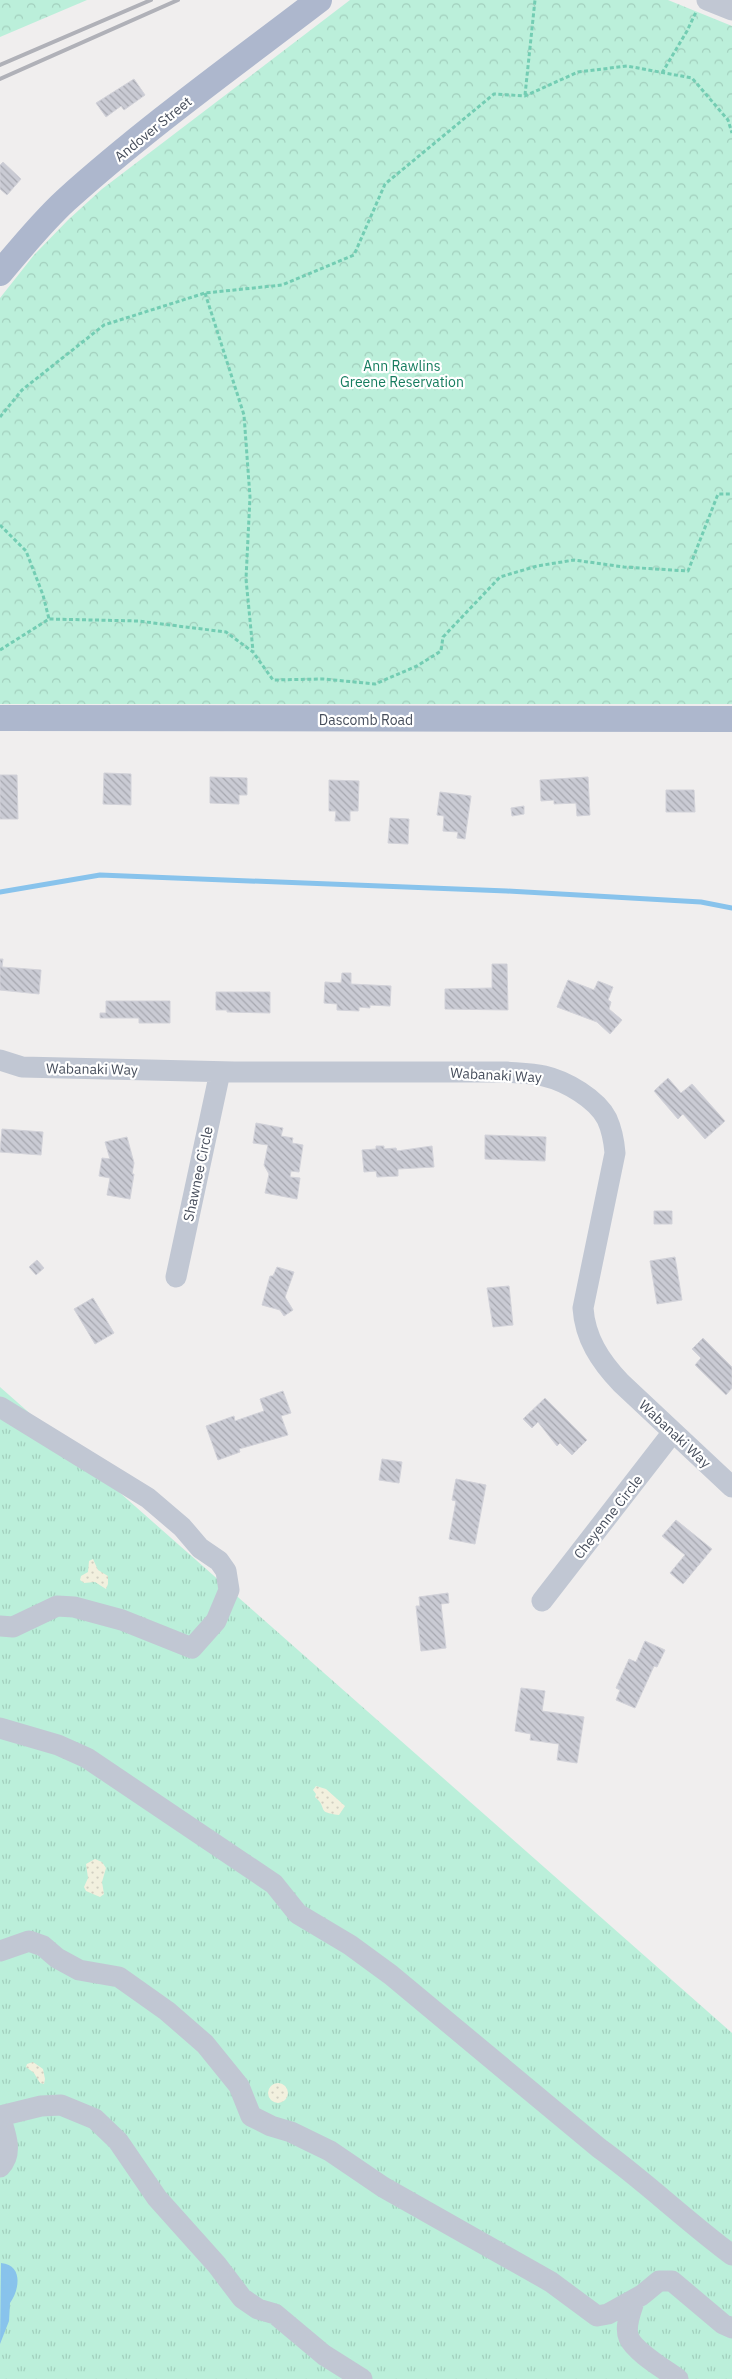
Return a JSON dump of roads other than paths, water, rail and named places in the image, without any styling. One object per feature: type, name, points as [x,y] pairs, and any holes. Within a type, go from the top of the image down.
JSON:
[{"type":"main road","name":"Andover Street","points":[[0,273],[42,224],[66,200],[176,110],[319,0]]},
{"type":"main road","name":"Dascomb Road","points":[[0,718],[732,719]]},
{"type":"street","points":[[702,4],[732,10]]},
{"type":"street","name":"Wabanaki Way","points":[[0,1060],[22,1067],[220,1072],[506,1072],[544,1075],[568,1085],[591,1101],[606,1117],[612,1133],[615,1152],[585,1290],[584,1323],[595,1350],[607,1368],[732,1488]]},
{"type":"street","name":"Shawnee Circle","points":[[176,1277],[220,1072]]},
{"type":"street","points":[[0,1407],[148,1498],[182,1527],[200,1548],[219,1561],[226,1571],[229,1590],[216,1620],[192,1648],[122,1620],[66,1606],[58,1606],[13,1627],[0,1626]]},
{"type":"street","name":"Cheyenne Circle","points":[[542,1601],[674,1432]]},
{"type":"street","points":[[0,1728],[58,1745],[87,1758],[274,1884],[298,1914],[350,1945],[391,1975],[598,2148],[626,2167],[689,2223],[732,2255]]},
{"type":"street","points":[[0,1951],[30,1941],[43,1946],[57,1958],[79,1970],[119,1978],[167,2011],[205,2044],[239,2086],[251,2116],[330,2151],[383,2187],[551,2282],[678,2379]]},
{"type":"street","points":[[0,2167],[4,2163],[8,2148],[0,2116],[41,2106],[61,2105],[95,2119],[118,2141],[157,2198],[217,2265],[242,2298],[258,2309],[275,2314],[324,2355],[362,2379]]},
{"type":"street","points":[[597,2316],[608,2314],[635,2300],[659,2281],[672,2281],[723,2324],[732,2328]]},
{"type":"street","points":[[635,2300],[628,2329],[629,2339],[636,2348]]},
{"type":"water","points":[[1,2263],[13,2268],[16,2273],[17,2286],[10,2303],[9,2321],[0,2344]]},
{"type":"waterway","points":[[0,892],[100,875],[507,891],[701,902],[732,908]]},
{"type":"railway","points":[[0,65],[151,0]]},
{"type":"railway","points":[[0,79],[178,0]]},
{"type":"park label","name":"Ann Rawlins Greene Reservation","points":[[402,374]]}]
